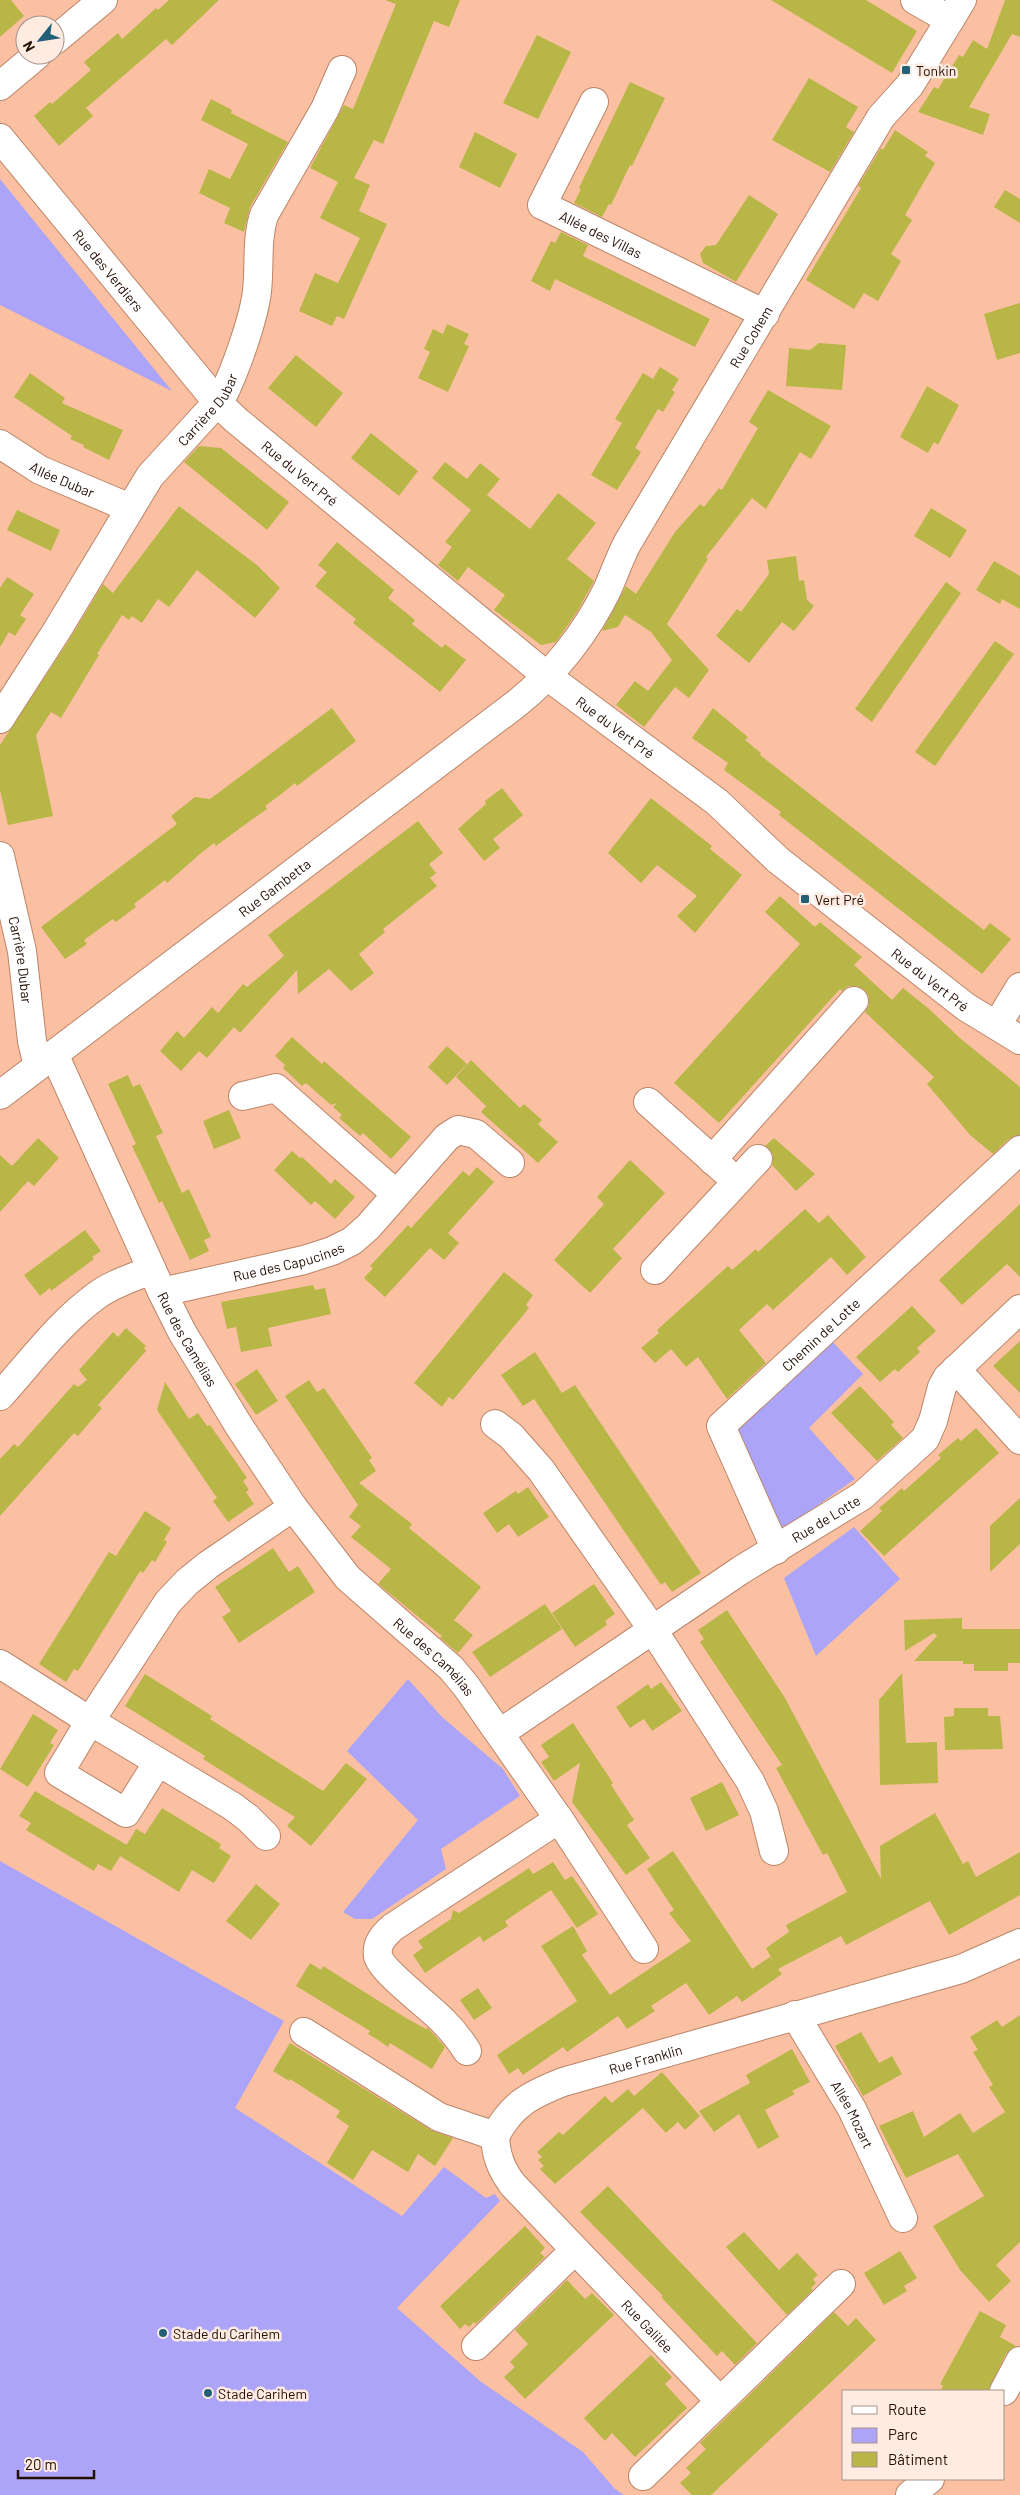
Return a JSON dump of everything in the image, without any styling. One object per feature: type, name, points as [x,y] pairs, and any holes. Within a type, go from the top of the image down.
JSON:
[{"type":"street","points":[[65,32],[103,0]]},
{"type":"street","points":[[914,0],[956,10]]},
{"type":"street","name":"Rue Cohem","points":[[547,676],[560,662],[593,614],[608,587],[628,542],[881,117],[910,85],[956,10]]},
{"type":"street","points":[[0,86],[25,65]]},
{"type":"street","name":"Carrière Dubar","points":[[0,719],[56,632],[130,508],[157,467],[218,403],[230,382],[256,301],[260,232],[264,215],[325,109],[342,70]]},
{"type":"street","name":"Allée des Villas","points":[[594,102],[542,205],[764,314]]},
{"type":"street","name":"Rue des Verdiers","points":[[0,138],[218,403]]},
{"type":"street","name":"Rue du Vert Pré","points":[[218,403],[547,676],[717,802],[778,860],[966,1007],[1020,1040]]},
{"type":"street","name":"Allée Dubar","points":[[0,444],[40,470],[130,508]]},
{"type":"street","name":"Rue Gambetta","points":[[0,1096],[516,704],[547,676]]},
{"type":"street","name":"Carrière Dubar","points":[[0,856],[22,951],[32,1041],[46,1060]]},
{"type":"street","points":[[996,1025],[1020,987]]},
{"type":"street","points":[[712,1160],[854,1001]]},
{"type":"street","name":"Rue des Camélias","points":[[46,1060],[156,1281],[208,1376],[293,1507],[348,1578],[451,1668],[500,1733],[644,1949]]},
{"type":"street","points":[[243,1096],[276,1088],[396,1194]]},
{"type":"street","points":[[648,1102],[736,1182]]},
{"type":"street","name":"Rue des Capucines","points":[[156,1281],[304,1260],[332,1251],[352,1241],[368,1227],[447,1137],[458,1130],[476,1134],[510,1163]]},
{"type":"street","name":"Chemin de Lotte","points":[[776,1550],[721,1426],[1020,1150]]},
{"type":"street","points":[[655,1270],[758,1159]]},
{"type":"street","points":[[0,1396],[68,1321],[96,1296],[117,1284],[156,1281]]},
{"type":"street","name":"Rue de Lotte","points":[[500,1733],[741,1570],[862,1496],[916,1448],[930,1431],[942,1387],[956,1369],[1020,1309]]},
{"type":"street","points":[[956,1369],[1020,1440]]},
{"type":"street","points":[[495,1424],[521,1446],[541,1470],[653,1630],[750,1781],[764,1811],[774,1851]]},
{"type":"street","points":[[158,1762],[126,1813],[58,1773],[168,1602],[187,1582],[208,1565],[293,1507]]},
{"type":"street","points":[[0,1664],[90,1721],[232,1806],[248,1818],[266,1836]]},
{"type":"street","points":[[467,2051],[443,2020],[387,1971],[379,1958],[377,1947],[384,1935],[393,1927],[559,1819]]},
{"type":"street","name":"Rue Franklin","points":[[494,2136],[504,2118],[535,2093],[563,2082],[961,1969],[1020,1943]]},
{"type":"street","name":"Allée Mozart","points":[[795,2015],[852,2109],[903,2218]]},
{"type":"street","points":[[304,2032],[439,2117],[494,2136]]},
{"type":"street","name":"Rue Galilée","points":[[494,2136],[496,2154],[502,2170],[513,2186],[720,2401]]},
{"type":"street","points":[[476,2346],[576,2250]]},
{"type":"street","points":[[643,2476],[841,2284]]},
{"type":"street","points":[[1005,2390],[1020,2361]]},
{"type":"street","points":[[910,2495],[929,2480]]},
{"type":"green space","points":[[0,179],[172,391],[0,305]]},
{"type":"green space","points":[[828,1337],[863,1374],[809,1428],[855,1479],[780,1532],[733,1428]]},
{"type":"green space","points":[[854,1527],[900,1579],[816,1656],[784,1578]]},
{"type":"green space","points":[[408,1679],[442,1717],[503,1769],[520,1796],[441,1849],[446,1869],[372,1919],[355,1919],[343,1912],[418,1820],[347,1751]]},
{"type":"green space","points":[[0,1861],[284,2021],[235,2108],[402,2216],[444,2167],[486,2198],[495,2194],[500,2201],[397,2308],[480,2381],[583,2452],[615,2489],[624,2495],[0,2495]]},
{"type":"building","points":[[0,0],[11,0],[23,15],[15,15],[15,24],[0,37]]},
{"type":"building","points":[[169,0],[219,0],[172,45],[166,39],[86,108],[93,116],[59,146],[34,116],[50,102],[52,104],[91,70],[84,62],[118,33],[122,39],[156,8],[158,10]]},
{"type":"building","points":[[385,0],[460,0],[449,27],[434,21],[383,144],[374,140],[354,178],[370,185],[359,211],[387,224],[344,319],[337,316],[332,326],[299,311],[315,273],[338,283],[360,238],[320,218],[338,182],[310,168],[344,105],[353,109],[396,4]]},
{"type":"building","points":[[771,0],[866,0],[917,31],[892,73]]},
{"type":"building","points":[[1005,0],[1020,0],[1020,37],[1012,34],[969,107],[990,114],[983,135],[918,112],[934,87],[938,89],[959,55],[963,57],[973,40],[987,49]]},
{"type":"building","points":[[537,35],[571,52],[538,119],[503,103]]},
{"type":"building","points":[[809,78],[858,107],[846,127],[854,132],[830,172],[772,140]]},
{"type":"building","points":[[630,82],[665,98],[632,166],[630,165],[611,205],[609,204],[602,217],[574,203],[581,189],[579,188]]},
{"type":"building","points":[[211,99],[232,110],[231,113],[288,142],[250,207],[244,232],[224,223],[230,208],[199,193],[209,169],[230,179],[248,144],[201,120]]},
{"type":"building","points":[[895,130],[928,152],[925,156],[935,163],[905,215],[912,220],[891,254],[901,261],[878,301],[864,293],[854,309],[806,280],[861,188],[858,186],[881,148],[883,150]]},
{"type":"building","points":[[475,132],[517,154],[500,188],[459,167]]},
{"type":"building","points":[[1005,190],[1020,199],[1020,223],[994,207]]},
{"type":"building","points":[[749,195],[778,214],[736,282],[703,263],[700,254],[706,246],[716,245]]},
{"type":"building","points":[[561,232],[588,245],[583,256],[710,319],[695,347],[555,279],[550,291],[531,281],[551,241],[555,243]]},
{"type":"building","points":[[1020,303],[1020,353],[997,360],[984,314]]},
{"type":"building","points":[[447,324],[469,334],[464,344],[469,346],[448,392],[418,378],[430,352],[424,349],[433,329],[443,334]]},
{"type":"building","points":[[819,343],[846,345],[842,390],[786,386],[789,348],[810,350]]},
{"type":"building","points":[[296,355],[343,393],[316,427],[268,388]]},
{"type":"building","points":[[660,367],[679,379],[672,390],[675,392],[663,412],[658,409],[635,448],[641,452],[617,490],[591,475],[622,423],[615,419],[643,373],[653,379]]},
{"type":"building","points":[[30,373],[65,398],[62,403],[123,430],[109,460],[70,439],[72,436],[14,397]]},
{"type":"building","points":[[927,386],[959,405],[938,445],[934,442],[928,453],[900,437]]},
{"type":"building","points":[[768,390],[831,426],[811,459],[800,452],[766,509],[752,498],[706,557],[708,559],[667,624],[709,670],[689,698],[675,687],[644,727],[616,705],[635,681],[648,691],[672,660],[651,632],[625,615],[618,627],[602,631],[626,586],[636,594],[675,532],[700,504],[704,507],[719,488],[722,490],[758,428],[749,422]]},
{"type":"building","points":[[371,433],[418,471],[399,496],[351,458]]},
{"type":"building","points":[[199,446],[221,448],[289,502],[267,530],[184,462]]},
{"type":"building","points":[[445,462],[467,479],[480,463],[500,479],[487,495],[530,529],[558,493],[596,523],[567,559],[594,581],[577,612],[556,642],[541,645],[494,610],[505,595],[468,567],[458,581],[438,565],[452,547],[445,542],[471,510],[432,478]]},
{"type":"building","points":[[179,506],[257,565],[280,588],[255,618],[197,570],[169,607],[158,599],[142,623],[132,616],[129,620],[122,615],[97,654],[99,655],[61,718],[51,712],[36,735],[53,816],[8,825],[0,790],[0,745],[69,640],[103,584],[113,593]]},
{"type":"building","points":[[931,508],[967,530],[950,558],[914,536]]},
{"type":"building","points":[[17,510],[60,530],[51,551],[7,530]]},
{"type":"building","points":[[337,542],[394,590],[388,598],[415,620],[412,624],[442,648],[445,644],[466,660],[440,692],[353,623],[356,619],[315,586],[327,572],[318,565]]},
{"type":"building","points":[[796,556],[799,581],[804,580],[807,600],[814,606],[794,631],[782,622],[749,663],[716,636],[737,609],[741,612],[769,574],[767,560]]},
{"type":"building","points":[[994,561],[1020,576],[1020,609],[1002,599],[1000,604],[976,590]]},
{"type":"building","points":[[7,577],[34,594],[20,615],[26,619],[15,636],[9,632],[0,647],[0,588]]},
{"type":"building","points":[[946,582],[961,593],[872,722],[855,709]]},
{"type":"building","points":[[995,641],[1014,654],[935,766],[915,752]]},
{"type":"building","points":[[332,708],[356,741],[297,786],[295,783],[265,806],[267,809],[216,846],[214,843],[167,883],[165,880],[134,904],[136,907],[116,922],[113,919],[84,940],[87,944],[65,959],[41,927],[177,824],[171,816],[195,797],[210,799]]},
{"type":"building","points":[[713,708],[748,737],[745,740],[761,753],[760,755],[955,908],[984,930],[990,923],[1011,939],[982,974],[779,815],[781,812],[724,770],[728,763],[692,738]]},
{"type":"building","points":[[502,788],[523,815],[493,839],[500,848],[484,861],[458,829],[486,804],[485,801]]},
{"type":"building","points":[[651,798],[712,846],[710,849],[742,875],[695,933],[677,916],[697,896],[657,865],[641,883],[608,853]]},
{"type":"building","points":[[418,821],[443,853],[429,864],[436,873],[430,878],[437,886],[383,929],[385,932],[359,954],[374,973],[351,991],[329,969],[298,994],[297,970],[240,1033],[234,1027],[207,1058],[199,1051],[181,1071],[160,1051],[177,1031],[184,1038],[212,1007],[218,1013],[243,984],[247,987],[284,956],[268,935]]},
{"type":"building","points":[[780,896],[815,927],[820,922],[862,957],[854,965],[892,1000],[903,988],[1020,1087],[1020,1135],[1009,1139],[993,1154],[970,1135],[927,1084],[934,1077],[865,1012],[869,1005],[869,997],[865,990],[857,986],[849,986],[842,991],[840,989],[719,1123],[674,1083],[800,944],[765,912]]},
{"type":"building","points":[[292,1037],[322,1064],[324,1061],[411,1137],[391,1159],[363,1133],[360,1136],[339,1118],[342,1115],[333,1107],[337,1103],[331,1105],[306,1083],[302,1086],[283,1068],[285,1065],[275,1056]]},
{"type":"building","points":[[447,1046],[467,1064],[447,1085],[428,1067]]},
{"type":"building","points":[[471,1060],[520,1108],[524,1104],[542,1120],[538,1124],[558,1142],[538,1163],[481,1112],[486,1106],[456,1077]]},
{"type":"building","points":[[128,1075],[133,1087],[140,1084],[163,1133],[156,1136],[182,1193],[189,1189],[211,1237],[204,1240],[209,1251],[190,1260],[162,1201],[159,1203],[132,1146],[136,1144],[108,1084]]},
{"type":"building","points":[[229,1110],[241,1138],[214,1149],[203,1121]]},
{"type":"building","points":[[38,1138],[59,1158],[34,1186],[28,1181],[0,1212],[0,1155],[12,1166]]},
{"type":"building","points":[[774,1138],[815,1174],[796,1191],[772,1165],[773,1154],[765,1146]]},
{"type":"building","points":[[292,1151],[300,1158],[302,1157],[331,1184],[335,1179],[355,1197],[335,1219],[315,1201],[311,1205],[274,1170]]},
{"type":"building","points":[[630,1160],[665,1193],[613,1249],[622,1258],[590,1293],[554,1260],[604,1204],[597,1197]]},
{"type":"building","points":[[477,1167],[494,1182],[448,1233],[459,1243],[444,1260],[430,1248],[385,1297],[364,1278],[373,1268],[370,1266],[408,1225],[411,1228],[463,1171],[469,1176]]},
{"type":"building","points":[[1020,1204],[1020,1277],[1007,1264],[962,1305],[939,1280]]},
{"type":"building","points":[[805,1209],[819,1223],[828,1215],[866,1257],[847,1275],[831,1257],[773,1310],[767,1304],[739,1330],[766,1363],[727,1399],[698,1357],[686,1367],[671,1349],[655,1363],[641,1348],[659,1333],[657,1330],[728,1266],[732,1270],[756,1249],[758,1252]]},
{"type":"building","points":[[85,1230],[101,1251],[92,1257],[94,1259],[51,1291],[50,1288],[40,1296],[24,1275]]},
{"type":"building","points":[[504,1272],[533,1295],[526,1305],[529,1308],[453,1400],[449,1397],[442,1407],[414,1383]]},
{"type":"building","points":[[313,1285],[315,1290],[325,1288],[331,1314],[268,1328],[272,1346],[241,1352],[236,1327],[227,1329],[221,1302]]},
{"type":"building","points":[[912,1306],[936,1331],[917,1348],[920,1352],[898,1372],[895,1369],[880,1382],[856,1357]]},
{"type":"building","points":[[126,1328],[146,1346],[144,1348],[146,1351],[98,1405],[102,1408],[78,1436],[74,1433],[0,1516],[0,1459],[14,1444],[18,1447],[74,1384],[78,1387],[87,1380],[79,1370],[113,1332],[118,1337]]},
{"type":"building","points":[[1020,1341],[1020,1393],[993,1366]]},
{"type":"building","points":[[535,1352],[562,1393],[575,1385],[701,1573],[672,1592],[665,1582],[661,1585],[534,1399],[523,1406],[501,1375]]},
{"type":"building","points":[[257,1369],[278,1401],[256,1415],[235,1384]]},
{"type":"building","points":[[309,1380],[317,1392],[324,1388],[372,1458],[369,1460],[376,1471],[359,1483],[412,1524],[409,1528],[481,1587],[454,1620],[473,1635],[458,1653],[440,1638],[442,1636],[378,1584],[391,1569],[351,1537],[361,1526],[349,1517],[358,1505],[285,1396]]},
{"type":"building","points":[[165,1382],[189,1419],[198,1413],[207,1426],[210,1425],[247,1478],[243,1481],[249,1490],[246,1492],[254,1504],[228,1522],[213,1501],[217,1498],[157,1410]]},
{"type":"building","points":[[860,1386],[894,1422],[891,1425],[903,1438],[877,1461],[831,1413]]},
{"type":"building","points":[[976,1428],[999,1453],[884,1556],[860,1531],[882,1511],[879,1508],[902,1488],[904,1491],[941,1458],[938,1455],[958,1438],[961,1441]]},
{"type":"building","points":[[528,1487],[549,1517],[518,1537],[509,1524],[497,1533],[483,1513],[516,1491],[518,1494]]},
{"type":"building","points":[[1020,1498],[1020,1544],[990,1572],[990,1526]]},
{"type":"building","points":[[145,1511],[171,1528],[164,1540],[167,1542],[155,1562],[152,1560],[143,1573],[140,1571],[78,1671],[74,1669],[66,1682],[39,1664],[109,1552],[116,1556]]},
{"type":"building","points":[[273,1548],[289,1572],[298,1566],[315,1592],[239,1643],[222,1617],[231,1611],[215,1587]]},
{"type":"building","points":[[594,1584],[615,1614],[605,1621],[607,1625],[575,1647],[552,1613]]},
{"type":"building","points":[[545,1604],[562,1629],[490,1677],[472,1652]]},
{"type":"building","points":[[727,1610],[785,1698],[881,1879],[880,1846],[935,1813],[963,1864],[968,1861],[976,1877],[1020,1852],[1020,1895],[949,1935],[930,1901],[846,1945],[841,1936],[778,1969],[782,1974],[742,2002],[737,1996],[709,2015],[686,1983],[651,2006],[655,2011],[627,2029],[618,2016],[567,2052],[563,2047],[523,2075],[518,2068],[509,2074],[497,2055],[577,2001],[541,1946],[573,1926],[587,1951],[582,1955],[610,1995],[691,1941],[669,1913],[674,1910],[647,1869],[673,1851],[752,1969],[770,1957],[773,1961],[766,1948],[789,1932],[786,1925],[847,1892],[827,1853],[823,1855],[776,1768],[782,1765],[700,1642],[704,1639],[698,1630]]},
{"type":"building","points":[[962,1618],[962,1629],[1020,1629],[1020,1663],[1008,1663],[1008,1671],[974,1671],[974,1664],[963,1664],[963,1661],[914,1661],[937,1636],[934,1633],[905,1651],[904,1620]]},
{"type":"building","points":[[902,1673],[906,1743],[937,1742],[938,1783],[880,1785],[879,1700]]},
{"type":"building","points":[[145,1674],[212,1716],[210,1719],[323,1791],[346,1763],[367,1779],[311,1846],[287,1826],[295,1817],[203,1759],[205,1756],[125,1706]]},
{"type":"building","points":[[661,1682],[682,1711],[652,1731],[644,1719],[630,1728],[616,1707],[648,1684],[651,1689]]},
{"type":"building","points":[[954,1708],[988,1708],[988,1716],[1000,1716],[1003,1749],[945,1750],[944,1717],[954,1716]]},
{"type":"building","points":[[33,1714],[58,1730],[50,1743],[54,1745],[28,1787],[0,1769]]},
{"type":"building","points":[[573,1723],[613,1783],[611,1785],[634,1820],[627,1825],[650,1858],[626,1875],[572,1802],[580,1763],[554,1781],[541,1762],[549,1757],[541,1745]]},
{"type":"building","points":[[722,1782],[739,1815],[706,1831],[690,1798]]},
{"type":"building","points":[[35,1791],[127,1845],[111,1871],[98,1864],[94,1871],[26,1830],[31,1823],[19,1816]]},
{"type":"building","points":[[162,1808],[221,1844],[219,1848],[231,1856],[214,1883],[192,1870],[179,1892],[120,1856],[136,1829],[145,1834]]},
{"type":"building","points":[[553,1862],[565,1880],[572,1876],[598,1914],[577,1928],[551,1890],[505,1921],[508,1926],[483,1942],[480,1936],[425,1973],[413,1955],[423,1948],[418,1941],[451,1919],[453,1910],[459,1913],[529,1868],[533,1874]]},
{"type":"building","points":[[256,1884],[280,1904],[251,1940],[226,1921]]},
{"type":"building","points":[[310,1963],[321,1970],[323,1966],[406,2018],[426,2029],[428,2028],[445,2047],[432,2069],[390,2043],[388,2047],[368,2034],[370,2031],[296,1986]]},
{"type":"building","points":[[478,1988],[492,2008],[474,2020],[460,2000]]},
{"type":"building","points":[[1020,2015],[1020,2242],[996,2265],[1011,2281],[989,2302],[960,2270],[933,2226],[984,2196],[958,2154],[906,2178],[879,2126],[913,2111],[924,2137],[960,2113],[973,2133],[1005,2112],[989,2087],[993,2085],[973,2052],[978,2050],[970,2037],[997,2020],[1002,2027]]},
{"type":"building","points":[[861,2032],[879,2063],[892,2056],[902,2074],[863,2096],[835,2046]]},
{"type":"building","points":[[290,2043],[431,2130],[453,2138],[435,2166],[418,2154],[408,2172],[372,2150],[353,2180],[327,2163],[349,2126],[336,2117],[340,2111],[290,2079],[289,2081],[273,2071]]},
{"type":"building","points":[[792,2049],[810,2082],[792,2091],[795,2094],[765,2110],[779,2137],[758,2149],[739,2114],[714,2132],[699,2111],[750,2083],[746,2075]]},
{"type":"building","points":[[662,2072],[700,2116],[685,2130],[678,2122],[666,2133],[643,2108],[555,2184],[540,2169],[544,2166],[538,2160],[542,2157],[537,2152],[559,2132],[563,2135],[605,2096],[612,2103],[628,2089],[634,2096]]},
{"type":"building","points":[[608,2186],[757,2343],[735,2365],[722,2351],[717,2356],[661,2297],[663,2296],[580,2212]]},
{"type":"building","points":[[525,2226],[545,2248],[540,2253],[545,2257],[476,2324],[474,2322],[469,2327],[465,2324],[460,2329],[440,2306]]},
{"type":"building","points":[[744,2232],[779,2270],[797,2253],[818,2275],[813,2279],[816,2283],[811,2288],[813,2290],[787,2315],[726,2247]]},
{"type":"building","points":[[900,2251],[917,2278],[904,2286],[907,2291],[884,2305],[864,2273]]},
{"type":"building","points":[[567,2280],[585,2299],[592,2293],[614,2315],[525,2399],[504,2377],[515,2367],[510,2362],[528,2344],[515,2330]]},
{"type":"building","points":[[980,2311],[1006,2325],[1000,2337],[1016,2346],[1006,2354],[988,2390],[941,2390],[943,2386],[940,2384]]},
{"type":"building","points":[[834,2312],[848,2326],[856,2318],[876,2340],[711,2495],[692,2495],[680,2483],[691,2473],[686,2468],[706,2449],[700,2443]]},
{"type":"building","points":[[651,2355],[672,2377],[665,2384],[687,2408],[635,2457],[612,2433],[605,2441],[584,2418]]},
{"type":"place","name":"Tonkin","points":[[906,70]]},
{"type":"place","name":"Vert Pré","points":[[805,899]]},
{"type":"place","name":"Stade du Carihem","points":[[163,2333]]},
{"type":"place","name":"Stade Carihem","points":[[208,2393]]}]
